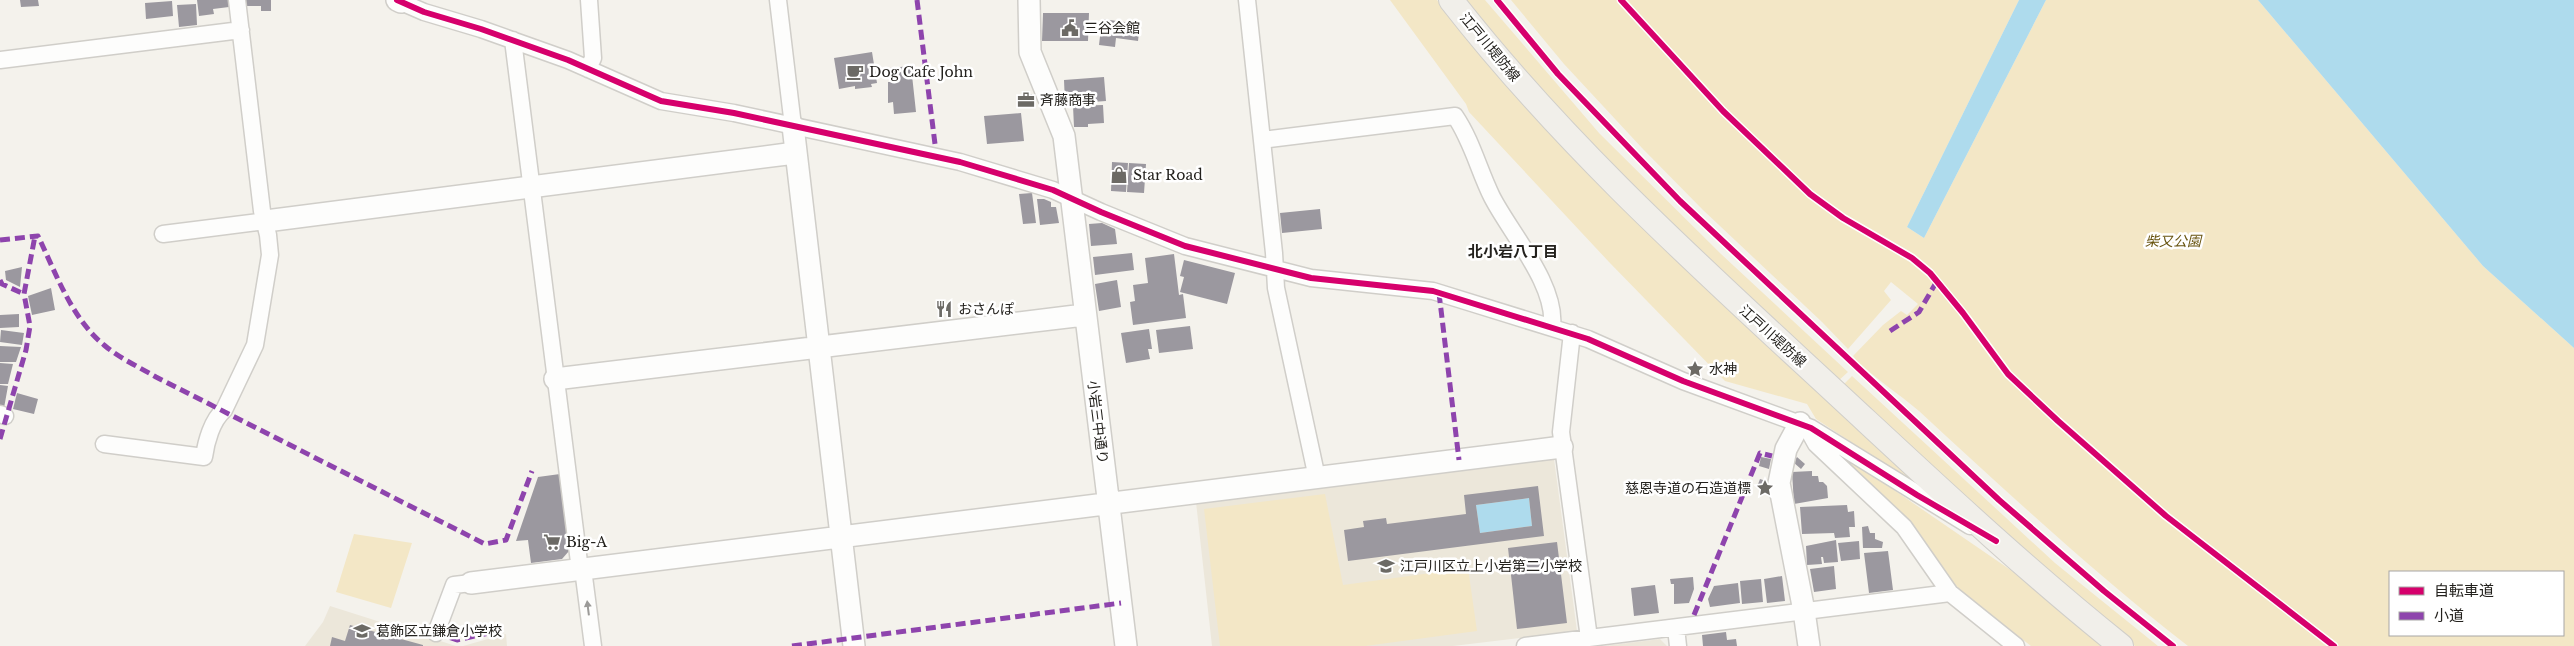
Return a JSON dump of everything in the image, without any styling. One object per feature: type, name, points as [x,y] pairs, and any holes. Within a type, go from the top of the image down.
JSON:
[{"type":"main road","name":"江戸川堤防線","points":[[1451,0],[1508,70],[1570,139],[1636,207],[1732,299],[1996,541],[2121,646]]},
{"type":"street","points":[[104,444],[204,457],[206,446],[218,415],[224,410],[255,345],[270,255],[266,221],[262,211],[237,0]]},
{"type":"street","points":[[588,69],[593,58],[589,0]]},
{"type":"street","points":[[778,0],[854,646]]},
{"type":"street","points":[[784,0],[789,0]]},
{"type":"street","name":"小岩三中通り","points":[[1029,0],[1030,52],[1064,136],[1084,315],[1126,646]]},
{"type":"street","points":[[1247,0],[1274,268],[1287,347],[1317,478]]},
{"type":"street","points":[[408,3],[588,69],[662,100],[960,162],[1053,190],[1184,246],[1311,278],[1433,291],[1552,327],[1692,385],[1803,425],[1825,435],[1917,495],[1996,541]]},
{"type":"street","points":[[0,60],[241,30]]},
{"type":"street","points":[[512,40],[554,379],[593,646]]},
{"type":"street","points":[[1262,140],[1456,116],[1491,196],[1537,272],[1553,309],[1552,327]]},
{"type":"street","points":[[163,234],[531,189],[795,153]]},
{"type":"street","points":[[554,379],[1084,315]]},
{"type":"street","points":[[1572,334],[1561,432],[1589,638]]},
{"type":"street","points":[[1803,425],[1816,444],[1904,527],[1950,592],[2016,646]]},
{"type":"street","points":[[1803,425],[1786,449],[1779,483],[1809,646]]},
{"type":"street","points":[[436,633],[454,585],[1562,447]]},
{"type":"street","points":[[1525,646],[1950,592]]},
{"type":"street","points":[[1676,628],[1678,646]]},
{"type":"shaded area","name":"江戸川区立上小岩第二小学校","points":[[1554,459],[1577,631],[1453,646],[1212,646],[1196,502]]},
{"type":"shaded area","name":"葛飾区立鎌倉小学校","points":[[330,606],[456,646],[305,646],[323,622]]},
{"type":"shaded area","name":"葛飾区立鎌倉小学校","points":[[506,634],[507,646],[463,646]]},
{"type":"shaded area","points":[[1660,639],[1667,646],[1604,646]]},
{"type":"green space","points":[[1390,0],[1437,0],[1549,132],[1609,195],[1734,315],[1926,491],[1816,419],[1807,404],[1725,381],[1609,262],[1469,112],[1466,104]]},
{"type":"green space","points":[[1466,0],[1485,0],[1599,133],[1721,254],[1848,372],[1837,382],[1692,245],[1597,151],[1508,52]]},
{"type":"green space","name":"柴又公園","points":[[1511,0],[2019,0],[1907,227],[1924,238],[2046,0],[2258,0],[2483,266],[2574,348],[2574,646],[2188,646],[2085,561],[1919,411],[1872,374],[1853,356],[1883,325],[1901,311],[1907,315],[1918,304],[1891,282],[1884,291],[1891,300],[1848,349],[1703,210],[1564,64]]},
{"type":"green space","points":[[1852,376],[2055,563],[2158,646],[2135,646],[2069,593],[1842,386]]},
{"type":"green space","points":[[1824,442],[2015,573],[2105,646],[2031,646],[1963,593]]},
{"type":"green space","points":[[1325,494],[1343,585],[1468,568],[1477,631],[1365,646],[1220,646],[1204,509]]},
{"type":"green space","points":[[354,534],[412,543],[391,608],[336,592]]},
{"type":"water","points":[[2019,0],[2046,0],[1924,238],[1907,227]]},
{"type":"water","points":[[2258,0],[2574,0],[2574,348],[2483,266]]},
{"type":"water","points":[[1529,498],[1532,526],[1480,533],[1476,505]]},
{"type":"building","points":[[20,0],[38,0],[39,6],[21,7]]},
{"type":"building","points":[[197,0],[228,0],[229,7],[213,9],[214,14],[199,16]]},
{"type":"building","points":[[246,0],[271,0],[271,11],[261,11],[261,6],[246,6]]},
{"type":"building","points":[[172,1],[173,16],[146,19],[145,3]]},
{"type":"building","points":[[196,4],[197,25],[179,27],[177,5]]},
{"type":"building","points":[[1043,13],[1089,13],[1088,41],[1042,41]]},
{"type":"building","points":[[1102,19],[1140,24],[1138,41],[1116,38],[1115,47],[1099,45]]},
{"type":"building","points":[[872,52],[877,83],[871,84],[872,87],[855,89],[855,86],[839,89],[834,58]]},
{"type":"building","points":[[911,66],[916,112],[894,114],[893,102],[888,103],[888,82],[891,82],[890,68]]},
{"type":"building","points":[[1104,77],[1106,101],[1065,104],[1064,80]]},
{"type":"building","points":[[1032,94],[1033,106],[1021,107],[1020,95]]},
{"type":"building","points":[[1103,105],[1104,123],[1088,124],[1088,127],[1074,127],[1073,106]]},
{"type":"building","points":[[1021,113],[1024,141],[987,144],[984,116]]},
{"type":"building","points":[[1112,162],[1128,163],[1126,192],[1111,191]]},
{"type":"building","points":[[1129,163],[1146,164],[1144,193],[1127,192]]},
{"type":"building","points":[[1032,193],[1036,223],[1023,224],[1019,194]]},
{"type":"building","points":[[1037,199],[1044,199],[1051,202],[1051,207],[1056,207],[1059,223],[1040,225]]},
{"type":"building","points":[[1320,209],[1322,229],[1282,233],[1280,213]]},
{"type":"building","points":[[1102,223],[1115,229],[1117,244],[1091,246],[1089,224]]},
{"type":"building","points":[[1132,253],[1134,270],[1095,275],[1093,257]]},
{"type":"building","points":[[1174,254],[1179,295],[1183,294],[1186,318],[1133,325],[1130,302],[1135,301],[1133,285],[1148,283],[1145,258]]},
{"type":"building","points":[[1184,260],[1235,273],[1227,304],[1180,292],[1184,277],[1180,276]]},
{"type":"building","points":[[22,267],[20,287],[6,280],[5,271]]},
{"type":"building","points":[[1117,280],[1121,307],[1099,311],[1095,284]]},
{"type":"building","points":[[51,288],[55,310],[32,315],[28,296]]},
{"type":"building","points":[[19,314],[19,327],[0,328],[0,315]]},
{"type":"building","points":[[1190,326],[1193,349],[1159,353],[1156,330]]},
{"type":"building","points":[[1149,329],[1152,349],[1148,349],[1150,359],[1126,363],[1121,333]]},
{"type":"building","points":[[1,330],[24,333],[22,345],[0,342]]},
{"type":"building","points":[[0,346],[21,347],[16,362],[0,362]]},
{"type":"building","points":[[0,363],[13,364],[8,384],[0,384]]},
{"type":"building","points":[[0,385],[8,386],[4,408],[0,407]]},
{"type":"building","points":[[17,393],[38,399],[34,414],[13,409]]},
{"type":"building","points":[[1761,457],[1771,459],[1769,469],[1759,466]]},
{"type":"building","points":[[1797,457],[1805,464],[1801,469],[1793,462]]},
{"type":"building","points":[[1812,471],[1812,476],[1818,476],[1819,482],[1823,482],[1827,486],[1828,498],[1794,504],[1792,472]]},
{"type":"building","points":[[560,474],[569,551],[562,559],[531,563],[528,540],[516,541],[538,477]]},
{"type":"building","points":[[1760,479],[1766,481],[1764,490],[1757,487]]},
{"type":"building","points":[[1538,486],[1544,536],[1348,561],[1344,530],[1364,527],[1363,521],[1386,518],[1387,524],[1466,514],[1464,495]],"holes":[[[1529,498],[1532,526],[1480,533],[1476,505]]]},
{"type":"building","points":[[1847,505],[1848,512],[1854,511],[1855,527],[1849,527],[1850,537],[1835,538],[1834,533],[1802,534],[1800,507]]},
{"type":"building","points":[[1868,526],[1870,533],[1875,533],[1875,539],[1883,542],[1882,548],[1863,548],[1862,527]]},
{"type":"building","points":[[1836,540],[1838,562],[1824,563],[1823,557],[1821,557],[1822,564],[1807,565],[1806,546]]},
{"type":"building","points":[[1859,541],[1860,559],[1841,561],[1838,543]]},
{"type":"building","points":[[1557,542],[1567,623],[1517,629],[1508,548]]},
{"type":"building","points":[[1888,551],[1893,590],[1869,593],[1864,553]]},
{"type":"building","points":[[1834,566],[1836,589],[1814,592],[1810,569]]},
{"type":"building","points":[[1782,576],[1785,601],[1767,603],[1764,579]]},
{"type":"building","points":[[1693,577],[1694,589],[1689,603],[1674,604],[1674,584],[1671,584],[1670,579]]},
{"type":"building","points":[[1761,579],[1763,602],[1742,604],[1740,581]]},
{"type":"building","points":[[1738,583],[1740,603],[1710,607],[1708,599],[1714,586]]},
{"type":"building","points":[[1655,585],[1659,613],[1634,616],[1631,588]]},
{"type":"building","points":[[350,625],[423,646],[330,646],[332,637],[345,641]]},
{"type":"building","points":[[1726,632],[1727,640],[1736,639],[1737,646],[1703,646],[1702,635]]},
{"type":"marked path","points":[[917,0],[935,144]]},
{"type":"marked path","points":[[0,439],[26,350],[30,326],[24,294],[35,236]]},
{"type":"marked path","points":[[0,240],[38,236],[73,308],[92,334],[110,350],[156,377],[485,544],[506,540],[532,471]]},
{"type":"marked path","points":[[0,280],[2,284],[24,294]]},
{"type":"marked path","points":[[1890,331],[1919,312],[1937,281]]},
{"type":"marked path","points":[[1439,293],[1459,460]]},
{"type":"marked path","points":[[1694,615],[1760,453],[1772,456]]},
{"type":"marked path","points":[[792,646],[1121,603]]},
{"type":"marked path","points":[[436,633],[457,640],[498,631]]},
{"type":"cycle path","points":[[397,0],[424,12],[481,29],[568,60],[661,101],[734,113],[960,162],[1053,190],[1101,212],[1185,246],[1311,278],[1433,291],[1588,339],[1683,381],[1811,428],[1917,495],[1996,541]]},
{"type":"cycle path","points":[[1497,0],[1558,74],[1680,201],[1999,500],[2104,591],[2173,646]]},
{"type":"cycle path","points":[[1621,0],[1723,111],[1810,194],[1843,218],[1912,258],[1930,273],[1963,313],[2008,374],[2058,421],[2166,516],[2334,646]]},
{"type":"place","name":"三谷会館","points":[[1070,28]]},
{"type":"place","name":"Dog Cafe John","points":[[855,72]]},
{"type":"place","name":"斉藤商事","points":[[1026,100]]},
{"type":"place","name":"Star Road","points":[[1119,175]]},
{"type":"place","name":"おさんぽ","points":[[944,309]]},
{"type":"place","name":"水神","points":[[1695,369]]},
{"type":"place","name":"慈恩寺道の石造道標","points":[[1765,488]]},
{"type":"place","name":"Big-A","points":[[552,542]]},
{"type":"place","name":"江戸川区立上小岩第二小学校","points":[[1386,566]]},
{"type":"place","name":"葛飾区立鎌倉小学校","points":[[362,631]]},
{"type":"district","name":"北小岩八丁目","points":[[1513,252]]}]
